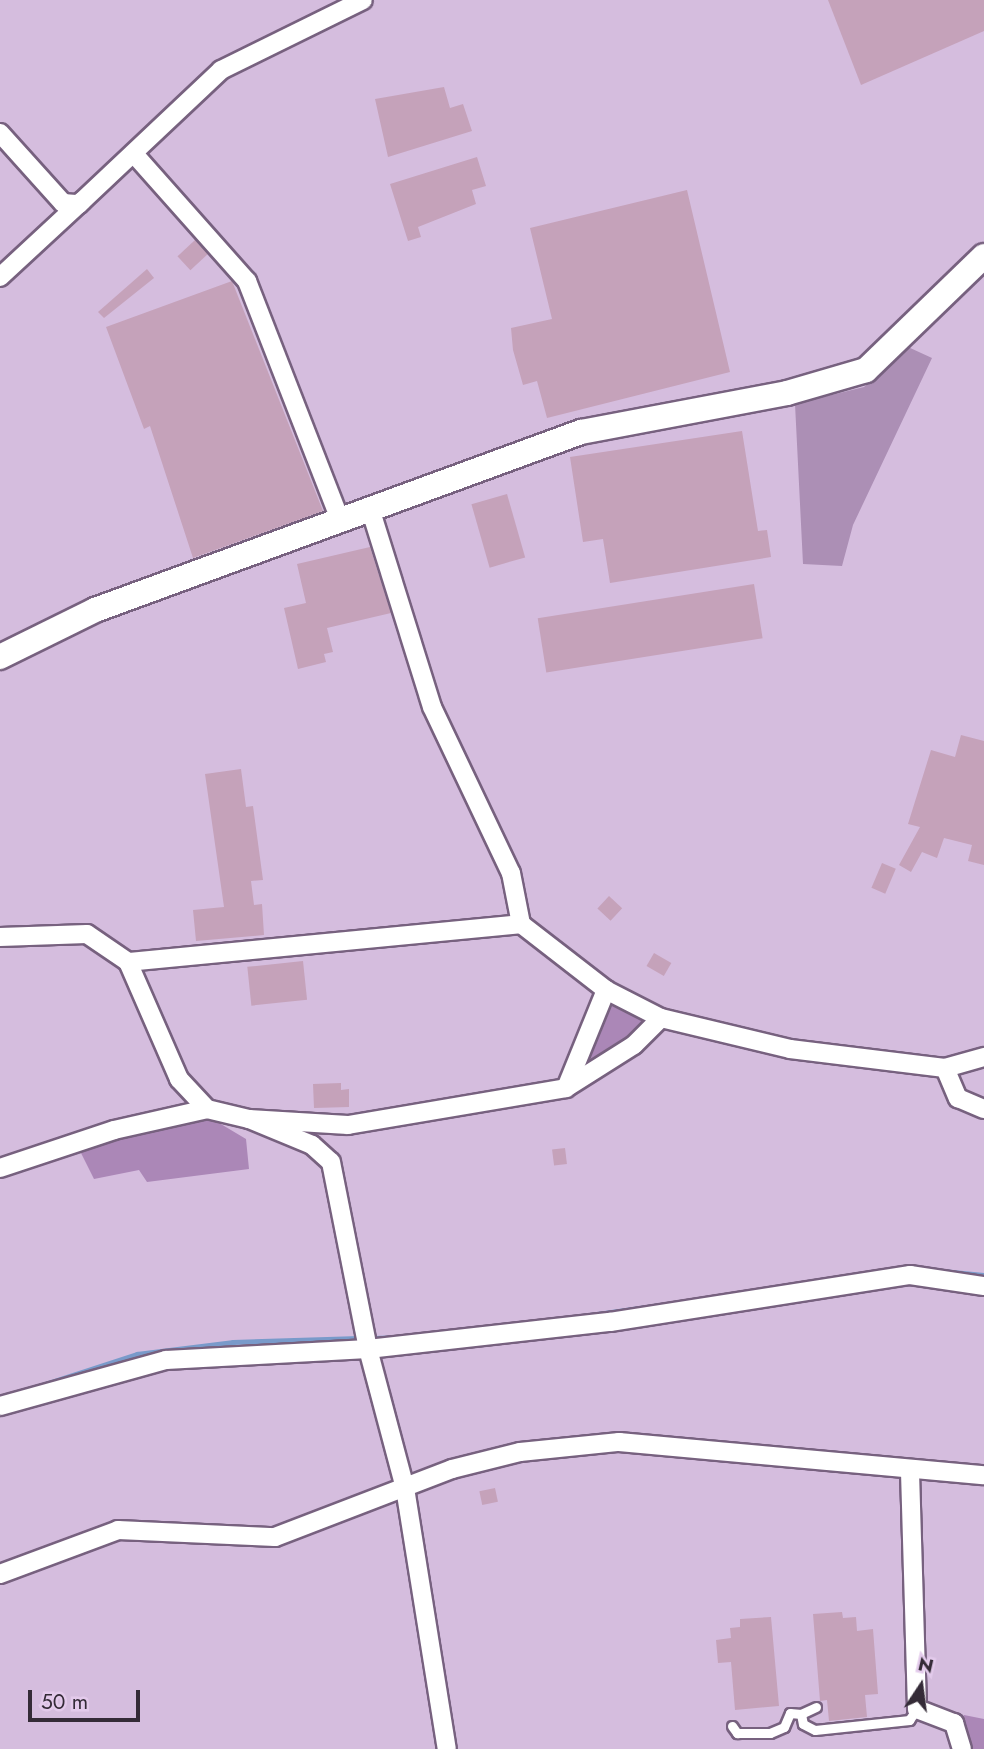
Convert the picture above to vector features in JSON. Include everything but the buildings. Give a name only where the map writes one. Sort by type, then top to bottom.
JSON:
[{"type":"street","points":[[0,277],[135,155],[146,135],[221,70],[363,0]]},
{"type":"street","points":[[0,133],[63,203],[82,201]]},
{"type":"street","points":[[135,155],[247,281],[340,520]]},
{"type":"street","points":[[0,657],[95,610],[581,432],[811,387],[866,370],[984,256]]},
{"type":"street","points":[[370,508],[432,707],[511,873],[521,924],[606,990],[661,1017],[790,1049],[945,1068],[984,1057]]},
{"type":"street","points":[[128,962],[521,924]]},
{"type":"street","points":[[0,937],[87,934],[128,962],[179,1079],[207,1109]]},
{"type":"street","points":[[566,1088],[606,990]]},
{"type":"street","points":[[249,1119],[348,1125],[566,1088],[634,1045],[661,1017]]},
{"type":"street","points":[[945,1068],[958,1098],[984,1109]]},
{"type":"street","points":[[0,1168],[207,1109],[249,1119],[312,1145],[331,1162],[368,1349],[405,1488],[447,1749]]},
{"type":"street","points":[[0,1406],[166,1360],[368,1349],[610,1322],[910,1275],[984,1286]]},
{"type":"street","points":[[0,1574],[118,1530],[275,1538],[405,1488],[520,1452],[619,1442],[910,1472],[984,1475]]},
{"type":"street","points":[[910,1472],[917,1709],[954,1723],[962,1749]]},
{"type":"lane","points":[[732,1726],[737,1732],[769,1733],[784,1727],[790,1713],[801,1714],[816,1707]]},
{"type":"lane","points":[[801,1714],[803,1724],[815,1730],[908,1720],[917,1709]]},
{"type":"shaded area","points":[[908,347],[932,358],[853,525],[842,566],[803,564],[795,404],[864,387]]},
{"type":"shaded area","points":[[609,995],[650,1017],[644,1029],[576,1078]]},
{"type":"shaded area","points":[[199,1111],[246,1139],[249,1169],[147,1182],[139,1170],[94,1179],[80,1151]]},
{"type":"shaded area","points":[[964,1715],[984,1719],[984,1749],[968,1749],[960,1721]]},
{"type":"waterway","points":[[912,1268],[984,1275]]},
{"type":"waterway","points":[[583,1316],[703,1299]]},
{"type":"waterway","points":[[375,1338],[401,1337]]},
{"type":"waterway","points":[[24,1391],[137,1354],[233,1342],[359,1338]]}]
